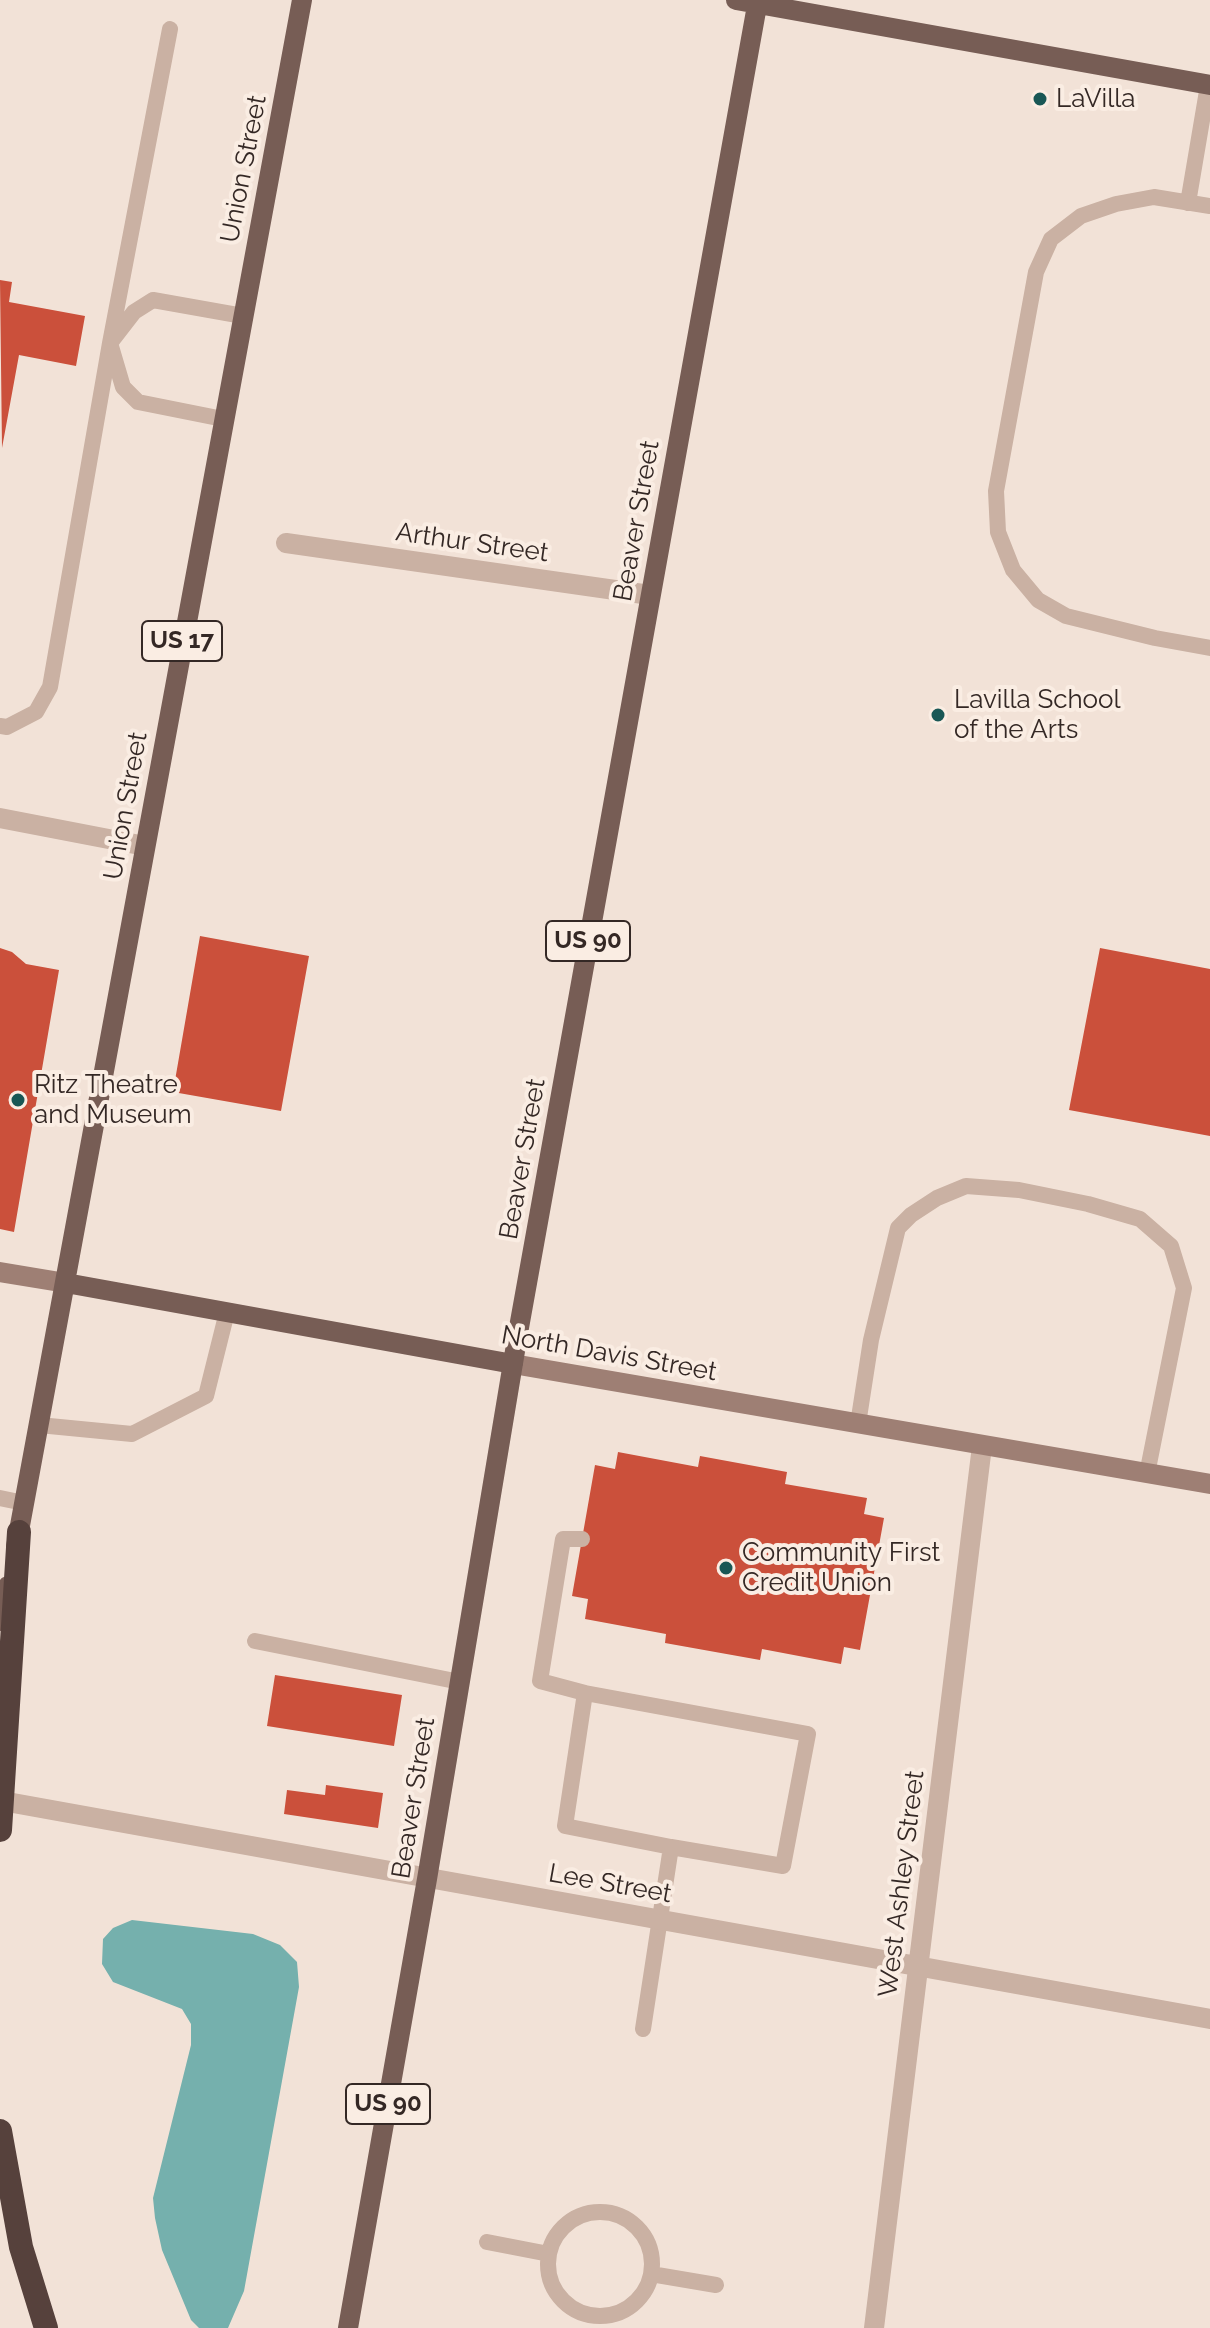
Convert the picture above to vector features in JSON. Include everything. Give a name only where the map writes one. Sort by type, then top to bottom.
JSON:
[{"type":"highway","name":"US 17","points":[[0,1830],[19,1532]]},
{"type":"highway","points":[[0,2131],[21,2247],[46,2328]]},
{"type":"main road","name":"Union Street","points":[[0,1621],[66,1283],[302,0]]},
{"type":"main road","points":[[736,0],[1209,80]]},
{"type":"main road","name":"Beaver Street","points":[[348,2328],[513,1364],[757,2]]},
{"type":"main road","name":"North Davis Street","points":[[66,1283],[513,1364]]},
{"type":"street","name":"Arthur Street","points":[[286,543],[650,595]]},
{"type":"street","points":[[0,818],[145,846]]},
{"type":"street","name":"North Davis Street","points":[[0,1272],[66,1283]]},
{"type":"street","name":"North Davis Street","points":[[513,1364],[1210,1484]]},
{"type":"street","name":"West Ashley Street","points":[[874,2328],[982,1446]]},
{"type":"street","name":"Lee Street","points":[[2,1801],[1210,2019]]},
{"type":"lane","points":[[0,726],[7,727],[36,712],[50,687],[110,343],[170,29]]},
{"type":"lane","points":[[1188,203],[1209,80]]},
{"type":"lane","points":[[1210,206],[1154,197],[1116,204],[1081,216],[1051,239],[1036,272],[996,491],[998,532],[1013,570],[1038,600],[1066,616],[1210,648]]},
{"type":"lane","points":[[110,343],[134,312],[153,300],[243,316]]},
{"type":"lane","points":[[110,343],[123,387],[138,402],[223,419]]},
{"type":"lane","points":[[858,1424],[871,1340],[898,1228],[937,1198],[966,1186],[1019,1190],[1088,1204],[1140,1219],[1171,1246],[1184,1288],[1147,1474]]},
{"type":"lane","points":[[39,1425],[132,1434],[206,1396],[227,1312]]},
{"type":"lane","points":[[0,1498],[24,1503]]},
{"type":"lane","points":[[582,1539],[563,1539],[540,1681],[585,1693],[808,1734],[783,1866],[565,1826],[585,1693]]},
{"type":"lane","points":[[255,1641],[460,1682]]},
{"type":"lane","points":[[643,2029],[671,1847]]},
{"type":"lane","points":[[610,2212],[638,2228],[652,2258],[651,2274],[639,2299],[629,2308],[616,2314],[589,2315],[574,2309],[553,2286],[548,2270],[549,2254],[554,2239],[564,2226],[578,2216],[610,2212]]},
{"type":"lane","points":[[487,2242],[549,2254]]},
{"type":"lane","points":[[651,2274],[716,2285]]},
{"type":"water","points":[[132,1920],[253,1934],[280,1945],[297,1962],[299,1987],[244,2291],[228,2328],[199,2328],[191,2320],[162,2250],[153,2198],[191,2045],[191,2024],[182,2009],[113,1982],[102,1964],[103,1939],[113,1928]]},
{"type":"building","points":[[0,280],[12,282],[9,302],[85,316],[76,366],[19,355],[2,448]]},
{"type":"building","points":[[200,936],[309,956],[281,1111],[173,1092]]},
{"type":"building","name":"Ritz Theatre and Museum","points":[[0,948],[12,952],[26,964],[59,970],[14,1232],[0,1229]]},
{"type":"building","points":[[1100,948],[1210,969],[1210,1136],[1069,1110]]},
{"type":"building","name":"Community First Credit Union","points":[[618,1452],[698,1467],[700,1456],[787,1472],[785,1484],[867,1498],[864,1514],[884,1518],[860,1650],[844,1647],[841,1664],[762,1649],[760,1660],[665,1643],[666,1634],[585,1619],[588,1599],[572,1596],[595,1465],[615,1469]]},
{"type":"building","points":[[275,1675],[402,1695],[394,1746],[267,1726]]},
{"type":"building","points":[[326,1785],[383,1793],[378,1828],[284,1814],[287,1790],[325,1795]]},
{"type":"place","name":"LaVilla","points":[[1040,99]]},
{"type":"place","name":"Lavilla School of the Arts","points":[[938,715]]},
{"type":"place","name":"Ritz Theatre and Museum","points":[[18,1100]]},
{"type":"place","name":"Community First Credit Union","points":[[726,1568]]}]
